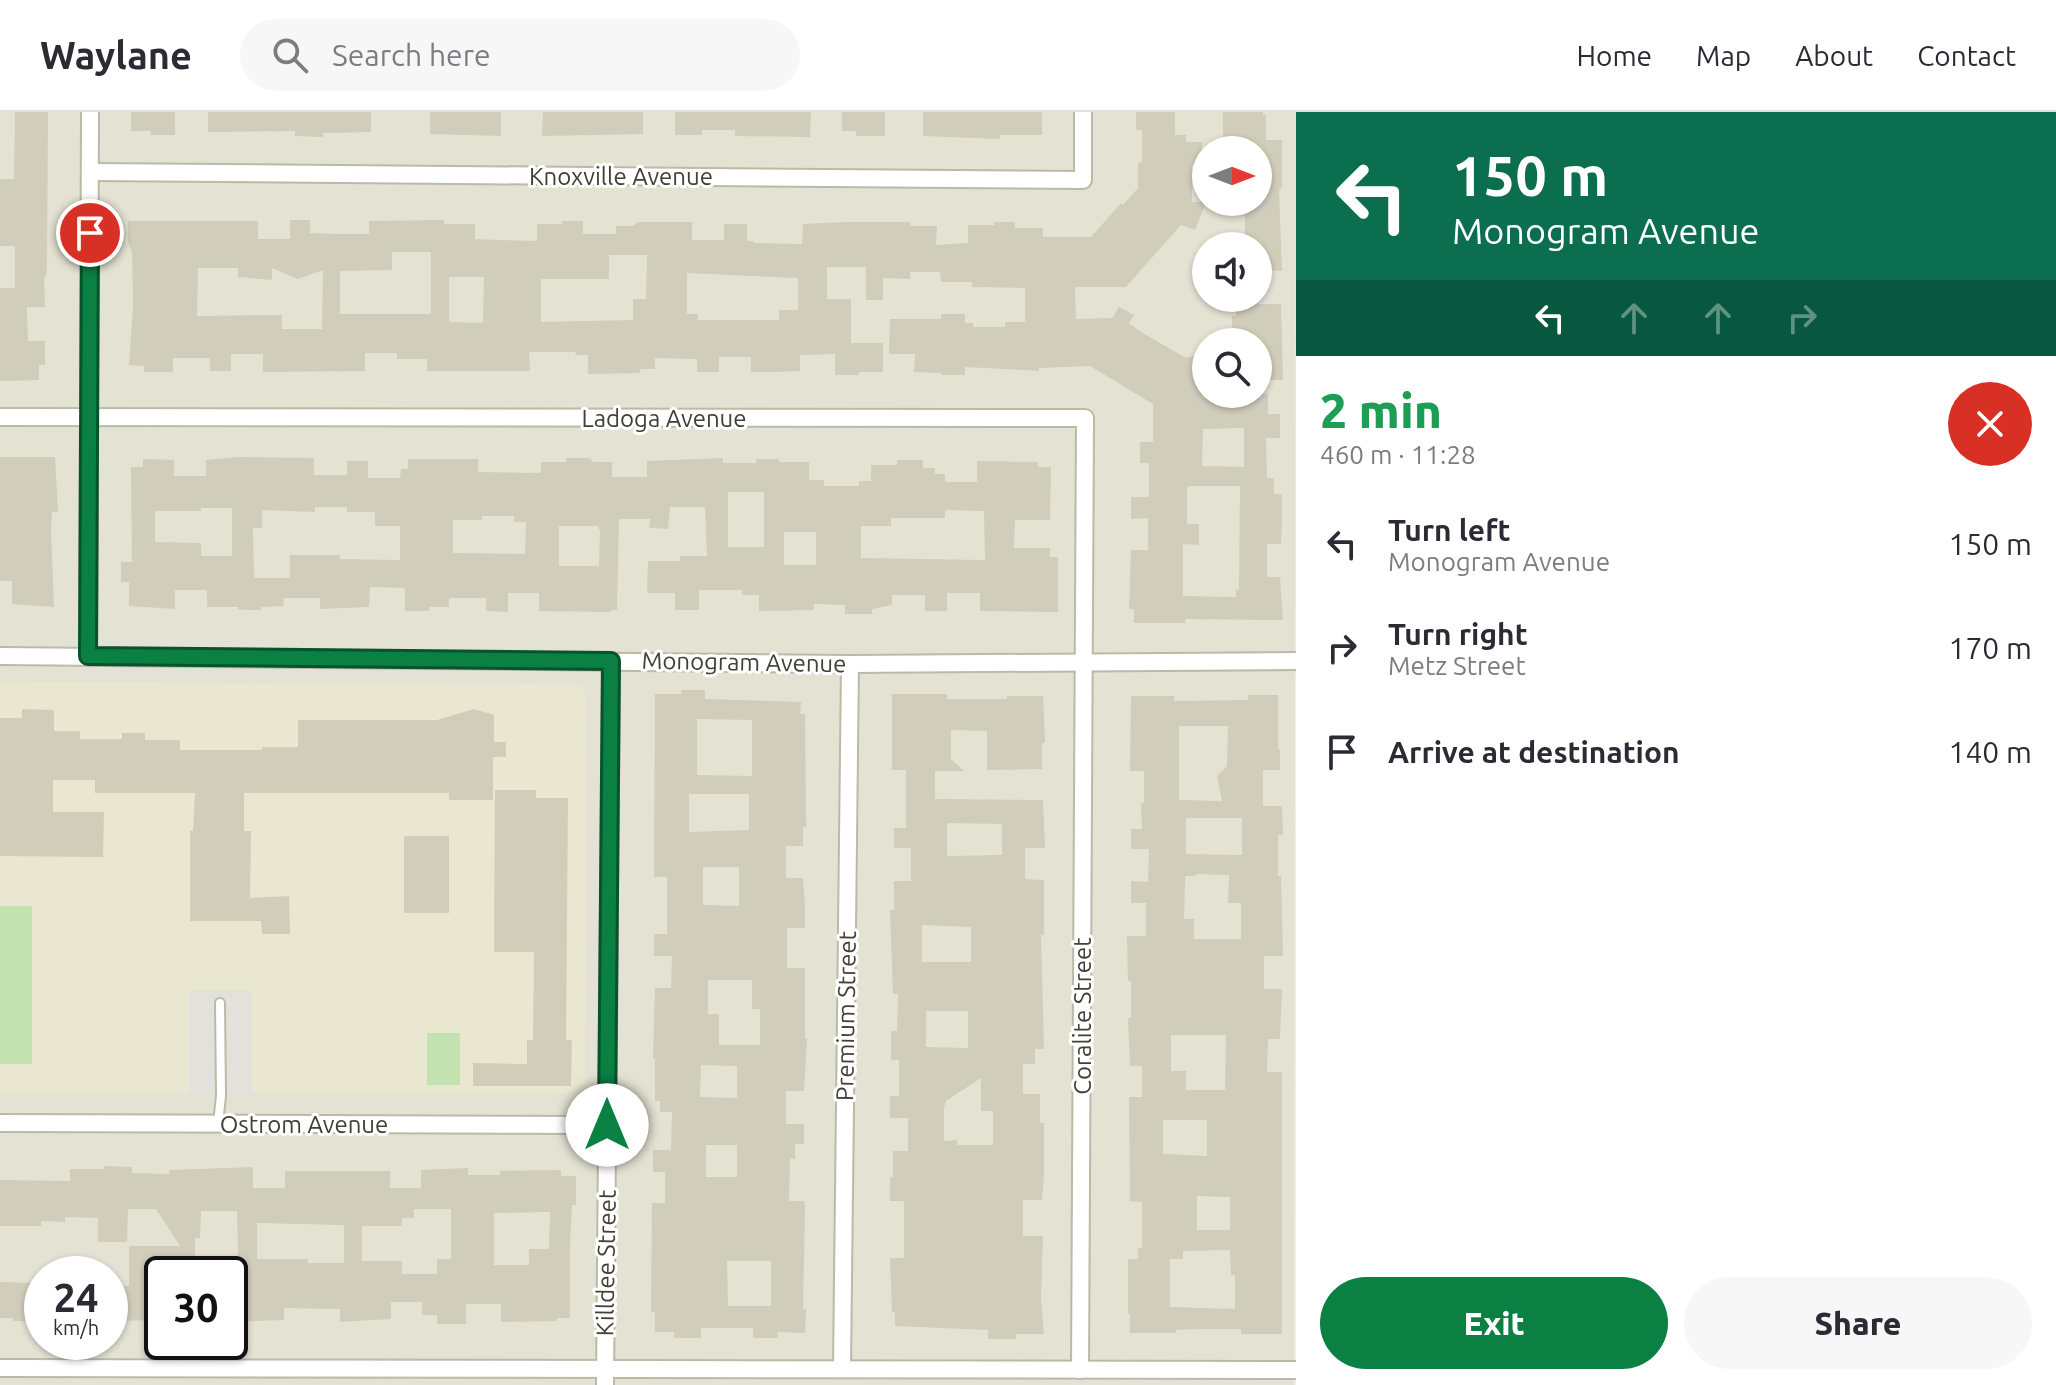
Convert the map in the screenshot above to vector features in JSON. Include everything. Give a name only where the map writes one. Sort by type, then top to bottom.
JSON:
[{"type":"street","points":[[88,656],[90,112]]},
{"type":"street","name":"Knoxville Avenue","points":[[90,172],[1083,180],[1083,112]]},
{"type":"street","name":"Ladoga Avenue","points":[[0,417],[1085,418],[1083,661]]},
{"type":"street","name":"Monogram Avenue","points":[[0,656],[850,664],[1296,661]]},
{"type":"street","name":"Killdee Street","points":[[605,1377],[611,661]]},
{"type":"street","name":"Coralite Street","points":[[1080,1370],[1083,661]]},
{"type":"street","name":"Premium Street","points":[[842,1368],[850,664]]},
{"type":"street","name":"Ostrom Avenue","points":[[0,1123],[607,1125]]},
{"type":"street","points":[[0,1368],[605,1377],[842,1368],[1296,1370]]},
{"type":"lane","points":[[218,1124],[221,1096],[220,1003]]},
{"type":"shaded area","points":[[0,112],[1296,112],[1294,1385],[0,1385],[0,1093],[571,1093],[586,695],[580,685],[0,683]]},
{"type":"shaded area","points":[[0,683],[581,685],[586,695],[585,1082],[571,1093],[0,1093]]},
{"type":"shaded area","points":[[189,990],[252,990],[252,1093],[189,1093]]},
{"type":"green space","points":[[0,906],[32,906],[32,1064],[0,1064]]},
{"type":"green space","points":[[427,1033],[460,1033],[460,1085],[427,1085]]},
{"type":"building","points":[[15,112],[48,112],[45,307],[27,307],[28,341],[45,341],[45,365],[39,365],[39,380],[0,381],[0,288],[15,288],[15,246],[0,246],[0,179],[14,179]]},
{"type":"building","points":[[131,112],[175,112],[175,135],[131,131]]},
{"type":"building","points":[[208,112],[371,112],[371,132],[323,133],[323,137],[295,136],[295,131],[208,132]]},
{"type":"building","points":[[430,112],[501,112],[501,136],[430,134]]},
{"type":"building","points":[[543,112],[643,112],[643,134],[542,136]]},
{"type":"building","points":[[675,112],[811,112],[810,137],[735,136],[735,130],[702,130],[702,135],[675,135]]},
{"type":"building","points":[[842,112],[885,112],[885,136],[856,136],[856,131],[842,131]]},
{"type":"building","points":[[923,112],[1042,112],[1042,135],[1000,135],[1000,139],[923,136]]},
{"type":"building","points":[[1136,112],[1175,112],[1175,135],[1186,135],[1186,142],[1192,142],[1192,216],[1200,216],[1195,230],[1181,225],[1126,287],[1075,287],[1076,319],[1112,318],[1119,307],[1134,315],[1129,323],[1141,332],[1186,358],[1192,356],[1192,408],[1268,408],[1268,414],[1280,414],[1280,438],[1266,438],[1267,478],[1274,478],[1274,494],[1282,494],[1281,544],[1267,544],[1267,577],[1280,577],[1283,620],[1185,619],[1185,623],[1134,623],[1134,609],[1129,609],[1131,550],[1148,550],[1148,518],[1131,519],[1131,497],[1149,497],[1149,463],[1140,463],[1140,442],[1153,442],[1153,404],[1090,366],[1039,368],[1039,371],[965,367],[965,375],[941,375],[914,372],[915,354],[889,354],[890,319],[941,319],[941,314],[965,314],[965,323],[973,323],[973,327],[1005,327],[1005,322],[1025,322],[1025,288],[972,287],[972,282],[941,282],[940,272],[910,272],[910,279],[883,278],[883,300],[866,300],[866,267],[827,267],[827,299],[851,299],[851,343],[883,343],[883,372],[859,372],[859,375],[835,375],[835,354],[800,355],[800,371],[774,372],[751,372],[751,357],[719,357],[719,372],[697,372],[697,359],[655,358],[655,369],[640,369],[640,373],[588,374],[588,355],[575,355],[576,352],[529,352],[530,371],[427,371],[427,359],[397,359],[397,353],[365,353],[365,371],[263,372],[263,354],[231,354],[231,371],[210,371],[210,358],[173,358],[173,372],[144,372],[144,366],[129,365],[133,306],[128,221],[258,221],[258,239],[290,239],[290,220],[310,220],[310,233],[369,234],[369,221],[444,220],[444,224],[475,224],[475,239],[537,241],[537,224],[562,224],[562,221],[583,221],[583,234],[616,234],[616,226],[633,226],[638,222],[692,222],[692,240],[724,240],[724,224],[747,224],[747,241],[753,243],[802,244],[803,224],[846,222],[910,222],[910,226],[937,226],[936,245],[968,243],[968,225],[994,225],[994,222],[1015,222],[1015,228],[1043,228],[1043,237],[1091,237],[1138,188],[1142,130],[1136,130]],"holes":[[[392,252],[431,252],[431,314],[340,314],[340,271],[392,270]],[[609,255],[647,255],[646,299],[633,299],[633,320],[541,322],[541,279],[609,279]],[[198,268],[238,268],[238,277],[272,280],[272,268],[298,279],[323,270],[322,329],[282,329],[282,315],[197,316]],[[687,273],[798,278],[798,310],[779,310],[779,320],[698,320],[698,314],[687,314]],[[449,277],[484,277],[483,323],[449,322]],[[1244,428],[1244,467],[1202,466],[1203,429]],[[1240,486],[1239,590],[1236,589],[1236,597],[1183,596],[1183,544],[1199,545],[1199,524],[1187,524],[1187,487]]]},
{"type":"building","points":[[1223,112],[1263,112],[1266,115],[1266,136],[1223,136]]},
{"type":"building","points":[[1272,140],[1282,140],[1282,187],[1279,190],[1282,271],[1272,271],[1272,232],[1245,232],[1245,216],[1272,216]]},
{"type":"building","points":[[1272,304],[1281,304],[1283,380],[1272,380],[1272,328],[1232,328],[1232,316],[1236,316],[1236,312],[1272,312]]},
{"type":"building","points":[[0,457],[55,457],[58,512],[52,512],[51,529],[54,607],[12,604],[12,581],[0,581]]},
{"type":"building","points":[[238,457],[314,458],[314,475],[347,475],[347,461],[368,461],[368,478],[400,478],[401,469],[408,469],[408,459],[478,459],[478,472],[541,473],[541,462],[590,458],[593,462],[612,462],[612,477],[647,477],[647,461],[723,458],[723,463],[756,463],[756,459],[779,459],[779,462],[809,462],[809,480],[824,480],[824,486],[859,486],[859,481],[871,481],[871,465],[897,465],[897,460],[923,460],[923,468],[935,468],[935,474],[945,474],[945,482],[977,482],[977,461],[1038,462],[1038,467],[1051,467],[1050,520],[1015,520],[1014,548],[1050,548],[1050,557],[1058,557],[1058,612],[980,611],[980,593],[947,593],[947,611],[925,611],[925,595],[892,595],[892,605],[872,609],[872,614],[845,614],[845,605],[814,604],[814,610],[759,611],[759,595],[742,595],[742,590],[699,590],[699,610],[675,610],[675,593],[647,593],[648,561],[680,561],[680,556],[707,556],[705,507],[670,507],[668,529],[649,528],[650,519],[619,519],[617,610],[611,612],[539,611],[539,593],[508,593],[508,612],[486,611],[486,598],[449,598],[449,607],[405,611],[405,588],[370,587],[369,607],[320,609],[320,598],[284,598],[283,606],[261,607],[261,610],[207,607],[207,590],[175,590],[175,609],[129,606],[129,582],[121,582],[121,562],[132,562],[131,467],[143,467],[143,459],[174,460],[174,476],[206,476],[206,460]],"holes":[[[728,492],[764,492],[764,547],[728,547]],[[315,507],[347,507],[347,512],[375,512],[375,526],[400,526],[400,560],[290,555],[290,578],[254,578],[253,528],[262,528],[262,510],[315,512]],[[232,508],[232,556],[201,556],[201,543],[155,542],[155,511]],[[945,510],[984,511],[985,560],[861,558],[861,526],[891,526],[891,518],[945,518]],[[514,516],[514,522],[526,522],[525,554],[453,553],[453,520]],[[559,526],[598,526],[599,566],[559,566]],[[784,532],[816,532],[816,565],[784,565]]]},
{"type":"building","points":[[681,690],[705,690],[705,699],[801,702],[800,714],[805,714],[806,827],[803,827],[803,846],[786,846],[786,878],[803,878],[805,928],[787,928],[787,968],[805,968],[807,1039],[804,1091],[786,1091],[786,1124],[804,1124],[804,1144],[795,1144],[795,1159],[790,1158],[789,1201],[804,1201],[805,1207],[805,1333],[778,1332],[778,1338],[753,1338],[753,1328],[701,1328],[701,1338],[674,1338],[674,1332],[655,1332],[655,1312],[651,1312],[652,1203],[665,1203],[665,1172],[653,1172],[653,1150],[671,1150],[672,1112],[660,1112],[660,1101],[655,1101],[653,1059],[655,988],[671,988],[672,956],[654,956],[654,934],[667,934],[667,877],[654,877],[655,694],[681,694]],"holes":[[[697,719],[752,720],[752,776],[697,775]],[[689,794],[749,794],[749,830],[689,832]],[[703,867],[739,867],[739,906],[703,905]],[[708,980],[752,980],[752,1009],[760,1009],[760,1045],[719,1045],[719,1014],[708,1014]],[[701,1065],[737,1066],[737,1098],[700,1097]],[[706,1145],[737,1145],[737,1177],[706,1177]],[[727,1261],[771,1261],[771,1306],[728,1306]]]},
{"type":"building","points":[[892,694],[947,694],[947,699],[1043,696],[1045,743],[1042,743],[1042,769],[987,770],[987,731],[951,730],[951,759],[964,771],[935,771],[935,799],[1043,800],[1045,848],[1025,848],[1025,879],[1044,880],[1044,935],[1041,935],[1044,1049],[1035,1049],[1035,1064],[1023,1064],[1023,1094],[1040,1094],[1040,1123],[1044,1123],[1044,1174],[1042,1200],[1023,1200],[1023,1236],[1043,1236],[1041,1299],[1044,1334],[1016,1334],[1016,1339],[988,1339],[988,1330],[895,1326],[890,1258],[904,1258],[904,1201],[890,1201],[890,1177],[893,1177],[893,1151],[908,1151],[908,1118],[890,1118],[890,1096],[899,1096],[899,1060],[891,1060],[891,1031],[897,1031],[898,994],[893,994],[890,910],[894,910],[894,881],[911,881],[911,848],[894,848],[894,828],[906,828],[906,770],[892,770]],"holes":[[[947,823],[1002,824],[1002,855],[947,856]],[[922,925],[971,927],[971,962],[922,962]],[[926,1011],[968,1011],[968,1048],[926,1047]],[[981,1078],[981,1111],[993,1111],[993,1145],[957,1145],[957,1140],[944,1141],[946,1101]]]},
{"type":"building","points":[[1248,695],[1278,695],[1280,770],[1263,770],[1263,806],[1282,806],[1283,835],[1278,835],[1278,876],[1281,876],[1283,956],[1264,956],[1264,989],[1282,989],[1280,1039],[1268,1039],[1267,1072],[1282,1072],[1282,1334],[1241,1334],[1241,1329],[1130,1333],[1128,1259],[1138,1259],[1138,1248],[1142,1248],[1142,1202],[1130,1201],[1129,1097],[1142,1097],[1142,1066],[1130,1066],[1128,1018],[1131,1018],[1131,981],[1128,981],[1127,936],[1146,936],[1146,903],[1131,903],[1131,881],[1148,882],[1149,849],[1131,849],[1131,829],[1142,829],[1144,771],[1130,771],[1131,696],[1174,696],[1174,701],[1248,700]],"holes":[[[1179,726],[1228,726],[1227,766],[1217,776],[1222,801],[1179,800]],[[1186,818],[1242,818],[1242,855],[1186,854]],[[1229,875],[1228,903],[1241,903],[1241,939],[1194,939],[1194,919],[1184,919],[1185,876]],[[1171,1035],[1226,1035],[1225,1090],[1186,1090],[1186,1071],[1171,1071]],[[1163,1120],[1207,1120],[1207,1156],[1163,1154]],[[1197,1196],[1230,1197],[1230,1230],[1197,1230]],[[1230,1250],[1231,1275],[1235,1275],[1235,1309],[1170,1307],[1170,1259],[1183,1259],[1183,1251]]]},
{"type":"building","points":[[22,709],[54,710],[54,731],[80,731],[80,739],[122,739],[122,733],[145,733],[145,740],[180,740],[180,750],[262,750],[262,747],[298,747],[298,720],[437,720],[474,709],[494,715],[494,742],[506,742],[506,757],[493,757],[493,800],[449,800],[449,793],[244,793],[244,831],[251,831],[250,898],[289,896],[290,934],[262,934],[261,921],[190,921],[190,831],[193,831],[195,793],[95,793],[95,780],[53,780],[53,812],[104,812],[103,857],[0,856],[0,718],[22,718]]},
{"type":"building","points":[[495,790],[536,790],[536,798],[568,798],[566,1040],[572,1040],[571,1086],[473,1086],[473,1063],[527,1064],[527,1040],[533,1040],[534,952],[494,952]]},
{"type":"building","points":[[404,836],[449,836],[449,913],[404,913]]},
{"type":"building","points":[[132,1167],[132,1173],[169,1174],[169,1170],[253,1167],[253,1188],[285,1188],[285,1171],[390,1171],[390,1188],[421,1188],[421,1170],[468,1168],[468,1175],[500,1175],[500,1171],[561,1170],[561,1176],[576,1176],[576,1205],[572,1205],[570,1243],[570,1318],[501,1322],[501,1304],[466,1304],[466,1324],[437,1324],[437,1315],[422,1315],[422,1302],[391,1302],[391,1319],[340,1322],[340,1309],[284,1308],[284,1320],[248,1321],[248,1256],[238,1256],[237,1211],[201,1211],[200,1238],[195,1238],[195,1256],[144,1256],[144,1320],[128,1321],[129,1246],[180,1246],[156,1209],[128,1209],[127,1242],[98,1242],[98,1218],[65,1217],[65,1222],[41,1221],[41,1226],[0,1226],[0,1180],[70,1181],[70,1169]],"holes":[[[414,1209],[451,1209],[451,1259],[437,1259],[437,1274],[402,1274],[402,1261],[362,1261],[362,1226],[402,1226],[402,1218],[414,1218]],[[550,1212],[549,1249],[529,1249],[529,1265],[494,1265],[494,1213]],[[257,1223],[344,1225],[344,1263],[257,1259]]]},
{"type":"building","points":[[0,1282],[24,1283],[24,1321],[0,1318]]},
{"type":"route","points":[[90,233],[88,656],[611,661],[607,1125]]}]
